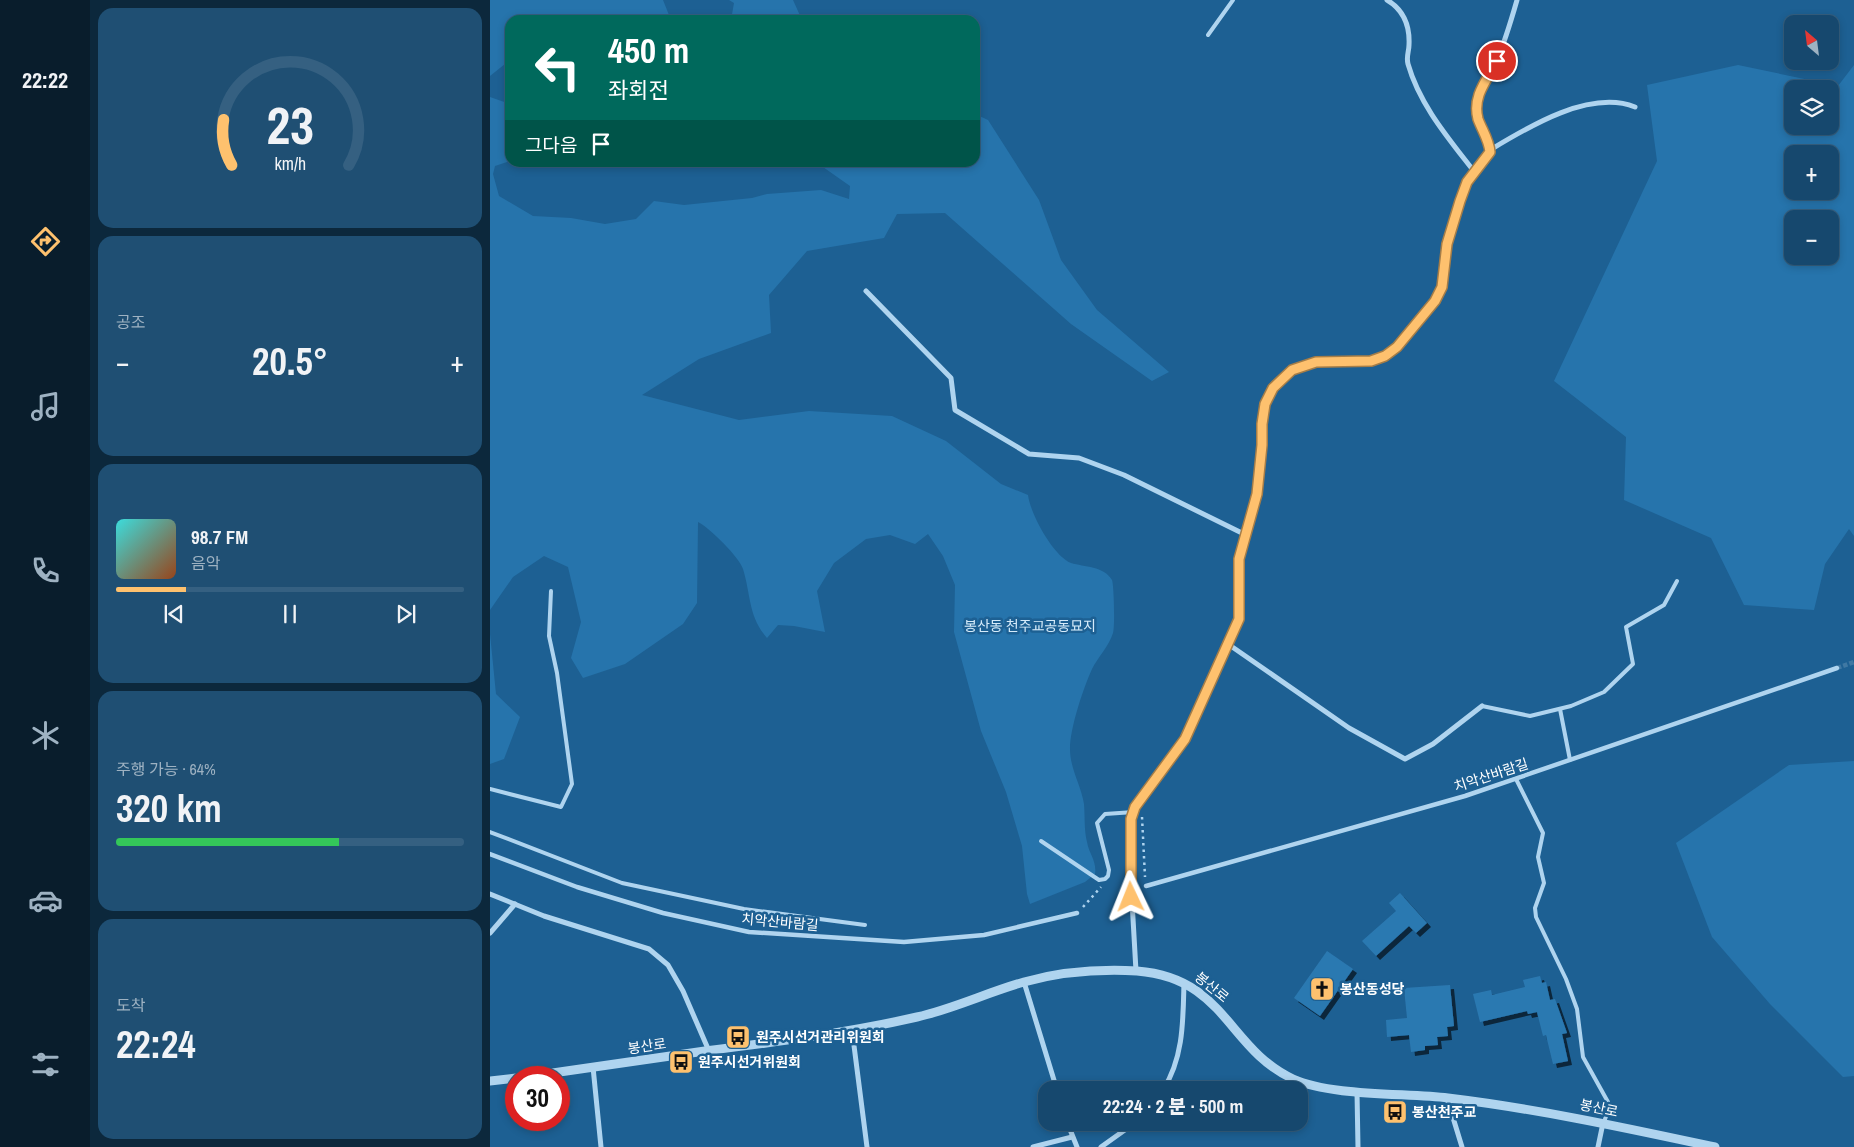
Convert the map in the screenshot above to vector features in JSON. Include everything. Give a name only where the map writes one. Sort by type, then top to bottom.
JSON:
[{"type":"street","points":[[1387,0],[1398,7],[1407,22],[1409,45],[1407,61],[1429,111],[1476,174]]},
{"type":"street","points":[[1490,150],[1478,118],[1477,104],[1480,89],[1497,61],[1517,0]]},
{"type":"street","points":[[1136,971],[1130,866],[1134,812],[1147,790],[1185,739],[1239,619],[1239,559],[1257,494],[1264,410],[1273,388],[1292,370],[1316,362],[1371,361],[1385,356],[1397,347],[1435,301],[1442,287],[1447,244],[1467,182],[1476,174],[1490,150],[1551,116],[1587,105],[1623,102],[1635,107]]},
{"type":"street","points":[[866,291],[951,378],[955,410],[1029,454],[1079,458],[1124,475],[1246,535]]},
{"type":"street","points":[[1228,644],[1349,728],[1404,759],[1433,744],[1482,706]]},
{"type":"street","name":"치악산바람길","points":[[1146,886],[1465,796],[1837,668]]},
{"type":"street","name":"치악산바람길","points":[[490,854],[577,887],[663,914],[749,932],[904,942],[984,936],[1078,912]]},
{"type":"street","points":[[490,894],[649,949],[668,965],[695,1016],[709,1051]]},
{"type":"street","points":[[490,933],[515,904]]},
{"type":"street","name":"봉산로","points":[[570,1070],[776,1043],[852,1030],[920,1016],[1024,982],[1076,973],[1136,971],[1158,974],[1184,982],[1216,1007],[1255,1052],[1275,1069],[1295,1080],[1318,1086],[1357,1091],[1447,1098],[1538,1110],[1715,1147]]},
{"type":"street","points":[[1024,982],[1054,1081]]},
{"type":"street","points":[[1167,1081],[1178,1058],[1182,1027],[1184,982]]},
{"type":"street","points":[[852,1030],[867,1147]]},
{"type":"street","points":[[593,1067],[602,1147]]},
{"type":"street","name":"봉산로","points":[[490,1081],[505,1079]]},
{"type":"street","points":[[1357,1091],[1358,1147]]},
{"type":"street","points":[[1447,1098],[1462,1147]]},
{"type":"street","points":[[1598,1147],[1603,1123]]},
{"type":"street","points":[[1070,1131],[1077,1147]]},
{"type":"street","points":[[1101,1147],[1123,1131]]},
{"type":"street","points":[[1033,1147],[1072,1137]]},
{"type":"lane","points":[[1208,35],[1233,0]]},
{"type":"lane","points":[[1482,706],[1530,716],[1560,709],[1604,692],[1633,664],[1626,627],[1664,605],[1678,581]]},
{"type":"lane","points":[[490,789],[561,807],[572,784],[549,636],[551,591]]},
{"type":"lane","points":[[1560,709],[1570,760]]},
{"type":"lane","points":[[1516,778],[1543,833],[1538,857],[1544,883],[1535,908],[1536,917],[1566,979],[1577,1009],[1584,1058],[1608,1102],[1609,1108],[1603,1123]]},
{"type":"lane","points":[[1041,841],[1098,880],[1105,879],[1108,876],[1108,870],[1097,823],[1104,814],[1134,812]]},
{"type":"lane","points":[[490,832],[622,883],[744,909],[865,925]]},
{"type":"path","points":[[1134,812],[1141,811],[1146,886]]},
{"type":"path","points":[[1078,912],[1103,886],[1105,879]]},
{"type":"green space","points":[[490,0],[663,0],[669,15],[505,15],[505,64],[490,76]]},
{"type":"green space","points":[[729,0],[793,0],[800,15],[732,15],[734,3]]},
{"type":"green space","points":[[1738,65],[1809,80],[1784,80],[1784,135],[1839,135],[1839,85],[1854,65],[1854,536],[1849,529],[1825,564],[1814,610],[1744,605],[1711,538],[1624,500],[1626,437],[1554,381],[1657,161],[1647,85]]},
{"type":"green space","name":"봉산동 천주교공동묘지","points":[[490,97],[505,102],[505,163],[495,166],[493,174],[499,196],[533,216],[571,218],[605,224],[636,219],[654,201],[684,205],[752,198],[767,194],[821,190],[849,199],[850,186],[823,167],[980,167],[980,116],[988,120],[1039,200],[1061,260],[1097,310],[1169,372],[1152,381],[1071,324],[945,213],[897,214],[884,238],[807,251],[769,295],[771,333],[699,359],[642,395],[739,420],[809,411],[892,416],[946,441],[1001,484],[1028,495],[1038,523],[1057,552],[1071,563],[1104,572],[1112,580],[1114,629],[1109,642],[1088,677],[1072,730],[1070,749],[1070,756],[1083,797],[1086,837],[1094,861],[1095,874],[1085,882],[1030,904],[1027,894],[1022,846],[1006,792],[981,731],[954,632],[955,585],[943,556],[928,534],[915,544],[890,535],[866,539],[834,563],[817,591],[825,632],[778,625],[767,638],[756,622],[741,564],[724,543],[698,522],[697,603],[683,624],[625,664],[583,678],[571,658],[581,622],[568,567],[544,556],[513,577],[490,610]]},
{"type":"green space","points":[[490,634],[496,694],[520,717],[504,759],[490,764]]},
{"type":"green space","points":[[1854,761],[1854,1076],[1843,1077],[1770,1004],[1712,937],[1676,843],[1789,765]]},
{"type":"building","points":[[1400,893],[1427,923],[1416,933],[1409,926],[1376,956],[1362,941],[1396,911],[1389,903]]},
{"type":"building","points":[[1327,951],[1353,969],[1320,1016],[1294,998]]},
{"type":"building","points":[[1540,976],[1542,983],[1546,982],[1550,1000],[1555,999],[1567,1033],[1562,1034],[1568,1061],[1553,1064],[1546,1035],[1543,1036],[1537,1012],[1528,1014],[1527,1011],[1480,1022],[1473,994],[1491,990],[1492,995],[1525,987],[1523,980]]},
{"type":"building","points":[[1450,985],[1454,1026],[1447,1027],[1448,1036],[1437,1037],[1438,1045],[1425,1046],[1425,1050],[1411,1052],[1409,1035],[1387,1037],[1386,1020],[1407,1018],[1404,988]]},
{"type":"tunnel","points":[[1837,668],[1854,662]]},
{"type":"place","name":"봉산동성당","points":[[1322,989]]},
{"type":"place","name":"원주시선거관리위원회","points":[[738,1037]]},
{"type":"place","name":"원주시선거위원회","points":[[681,1062]]},
{"type":"place","name":"봉산천주교","points":[[1395,1112]]},
{"type":"route","points":[[1131,897],[1131,819],[1135,807],[1185,739],[1239,619],[1239,559],[1257,494],[1265,404],[1280,379],[1292,370],[1316,362],[1357,363],[1385,356],[1397,347],[1435,301],[1442,287],[1447,244],[1467,182],[1476,174],[1490,152],[1490,144],[1478,118],[1477,104],[1480,89],[1497,61]]}]
